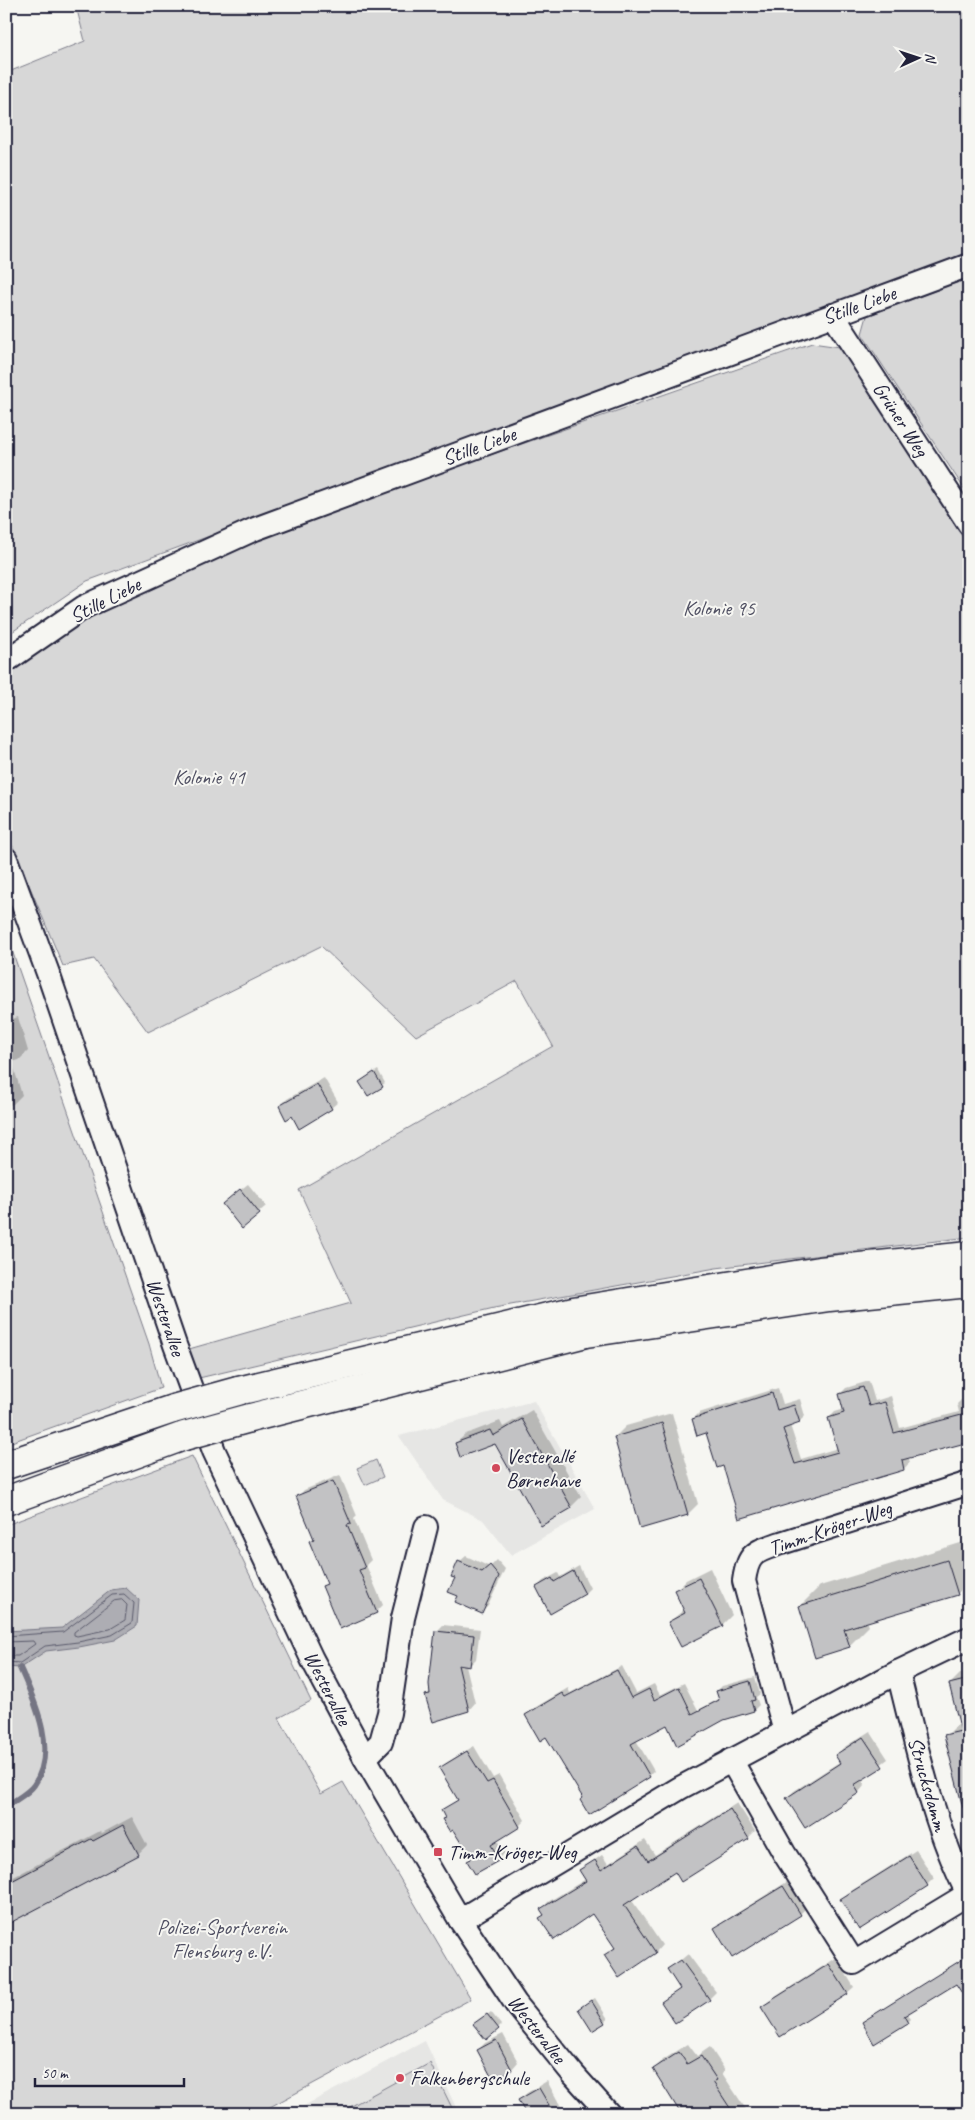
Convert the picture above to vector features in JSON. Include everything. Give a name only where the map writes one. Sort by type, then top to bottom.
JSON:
[{"type":"highway","points":[[6,1465],[174,1409],[238,1391],[573,1311],[820,1271],[969,1256]]},
{"type":"highway","points":[[6,1501],[184,1436],[586,1333],[829,1297],[969,1283]]},
{"type":"street","name":"Stille Liebe","points":[[6,661],[84,607],[255,529],[969,265]]},
{"type":"street","name":"Grüner Weg","points":[[833,315],[969,524]]},
{"type":"street","name":"Westerallee","points":[[6,860],[49,976],[175,1345],[214,1451],[312,1659],[365,1758],[460,1920],[516,2004],[573,2074],[609,2114]]},
{"type":"street","name":"Timm-Kröger-Weg","points":[[784,1732],[744,1581],[746,1566],[750,1556],[762,1549],[969,1483]]},
{"type":"street","name":"Westerallee","points":[[365,1758],[381,1742],[389,1713],[403,1618],[426,1527]]},
{"type":"street","points":[[460,1920],[680,1788],[898,1672],[969,1638]]},
{"type":"street","name":"Strucksdamm","points":[[731,1760],[784,1853],[854,1964],[968,1895],[948,1852],[932,1807],[898,1672]]},
{"type":"shaded area","name":"Vesterallé Børnehave","points":[[534,1401],[595,1509],[511,1555],[483,1520],[443,1500],[399,1436]]},
{"type":"shaded area","name":"Falkenbergschule","points":[[425,2041],[459,2114],[289,2114]]},
{"type":"green space","points":[[76,6],[969,6],[969,257],[87,581],[6,636],[6,73],[85,41]]},
{"type":"green space","points":[[969,278],[969,496],[862,334],[867,316]]},
{"type":"green space","points":[[812,343],[840,347],[969,547],[969,1237],[716,1268],[494,1308],[199,1378],[189,1349],[351,1303],[299,1190],[553,1046],[517,981],[416,1036],[321,946],[148,1032],[94,959],[63,966],[6,830],[6,670],[89,610],[266,533]]},
{"type":"green space","points":[[6,933],[149,1344],[161,1388],[6,1444]]},
{"type":"green space","name":"Polizei-Sportverein Flensburg e.V.","points":[[192,1456],[311,1701],[279,1718],[321,1794],[343,1782],[471,1999],[257,2114],[6,2114],[6,1525]]},
{"type":"green space","points":[[376,1460],[383,1477],[365,1485],[357,1468]]},
{"type":"green space","points":[[430,2063],[455,2114],[337,2114]]},
{"type":"water","points":[[126,1588],[139,1600],[137,1626],[115,1640],[46,1651],[20,1668],[6,1667],[6,1631],[62,1628],[111,1590]]},
{"type":"building","points":[[374,1072],[383,1087],[368,1096],[359,1082]]},
{"type":"building","points":[[317,1084],[332,1109],[299,1129],[292,1116],[286,1120],[279,1106]]},
{"type":"building","points":[[240,1189],[260,1214],[242,1229],[222,1204]]},
{"type":"building","points":[[863,1387],[869,1406],[885,1402],[894,1433],[969,1413],[969,1442],[902,1460],[904,1470],[739,1519],[723,1466],[717,1468],[706,1433],[697,1436],[692,1419],[772,1393],[777,1410],[794,1405],[800,1423],[783,1429],[795,1464],[838,1452],[828,1418],[844,1413],[839,1394]]},
{"type":"building","points":[[522,1419],[572,1508],[541,1526],[495,1444],[460,1457],[455,1443],[490,1430],[493,1436]]},
{"type":"building","points":[[662,1423],[688,1515],[640,1529],[614,1437]]},
{"type":"building","points":[[333,1481],[351,1524],[347,1525],[365,1568],[359,1570],[377,1613],[340,1629],[322,1586],[327,1584],[309,1541],[314,1539],[296,1496]]},
{"type":"building","points":[[947,1560],[958,1595],[844,1629],[850,1647],[815,1658],[799,1606]]},
{"type":"building","points":[[458,1561],[482,1572],[490,1565],[499,1576],[482,1614],[455,1602],[458,1596],[448,1592],[455,1578],[451,1577]]},
{"type":"building","points":[[573,1571],[585,1594],[550,1614],[536,1587],[552,1578],[554,1582]]},
{"type":"building","points":[[699,1578],[723,1626],[681,1647],[668,1622],[685,1613],[674,1590]]},
{"type":"building","points":[[435,1631],[474,1635],[470,1667],[458,1665],[469,1711],[433,1722],[425,1695],[430,1694],[429,1684]]},
{"type":"building","points":[[617,1670],[631,1698],[649,1689],[654,1700],[679,1687],[692,1714],[719,1700],[716,1691],[750,1681],[755,1700],[751,1701],[754,1711],[724,1720],[677,1746],[667,1725],[631,1744],[650,1777],[589,1815],[580,1800],[583,1798],[546,1737],[540,1741],[525,1715],[562,1693],[565,1697]]},
{"type":"building","points":[[969,1679],[969,1807],[963,1808],[944,1735],[961,1731],[949,1684]]},
{"type":"building","points":[[863,1737],[883,1767],[854,1785],[859,1793],[805,1828],[786,1798],[840,1763],[835,1755]]},
{"type":"building","points":[[467,1751],[487,1783],[493,1780],[520,1827],[491,1845],[500,1860],[475,1874],[467,1861],[471,1859],[453,1830],[450,1832],[442,1819],[445,1818],[441,1810],[458,1800],[439,1768]]},
{"type":"building","points":[[730,1809],[749,1839],[681,1882],[675,1872],[624,1905],[656,1953],[619,1978],[604,1955],[615,1948],[592,1914],[554,1940],[539,1918],[544,1915],[540,1909],[586,1881],[579,1870],[595,1860],[601,1870],[638,1846],[648,1861]]},
{"type":"building","points":[[123,1825],[139,1855],[6,1925],[6,1884],[91,1839],[93,1841]]},
{"type":"building","points":[[909,1856],[928,1886],[859,1930],[840,1899]]},
{"type":"building","points":[[783,1886],[801,1915],[732,1958],[714,1928]]},
{"type":"building","points":[[969,1955],[969,2004],[956,1984],[904,2016],[908,2023],[874,2044],[862,2022]]},
{"type":"building","points":[[681,1960],[710,2000],[675,2023],[661,2002],[680,1989],[667,1969]]},
{"type":"building","points":[[829,1964],[848,1994],[780,2037],[761,2007]]},
{"type":"building","points":[[591,2000],[605,2023],[592,2031],[578,2009]]},
{"type":"building","points":[[487,2014],[499,2029],[486,2040],[473,2024]]},
{"type":"building","points":[[496,2040],[512,2070],[493,2080],[477,2050]]},
{"type":"building","points":[[679,2052],[687,2064],[701,2056],[717,2080],[713,2082],[734,2114],[681,2114],[653,2069]]},
{"type":"building","points":[[539,2088],[554,2114],[526,2114],[518,2100]]},
{"type":"waterway","points":[[6,1807],[34,1785],[41,1771],[44,1757],[42,1726],[20,1668]]},
{"type":"place","name":"Vesterallé Børnehave","points":[[496,1468]]},
{"type":"place","name":"Timm-Kröger-Weg","points":[[438,1852]]},
{"type":"place","name":"Falkenbergschule","points":[[400,2078]]},
{"type":"park label","name":"Kolonie 95","points":[[719,608]]},
{"type":"park label","name":"Kolonie 41","points":[[209,777]]}]
